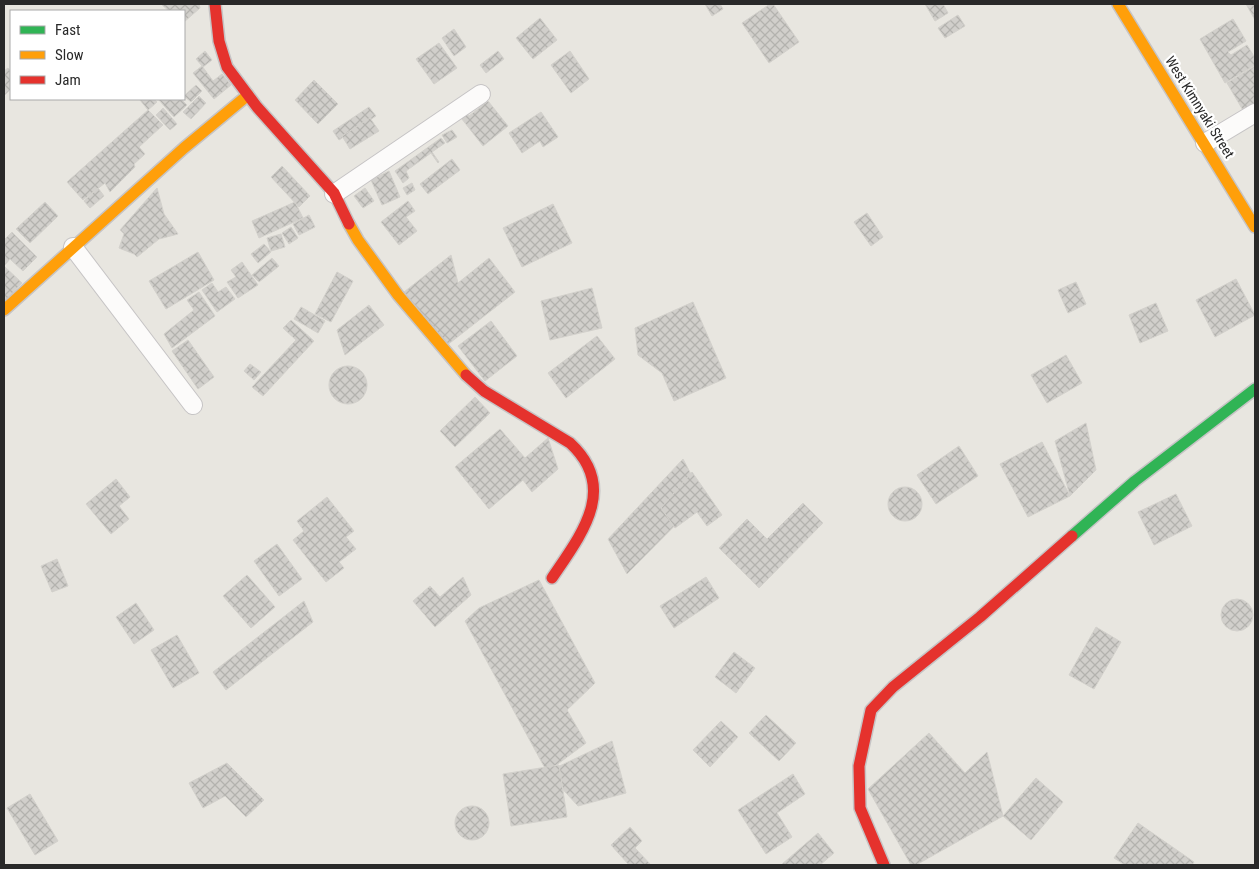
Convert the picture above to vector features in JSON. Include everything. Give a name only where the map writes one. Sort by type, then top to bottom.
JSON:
[{"type":"street","points":[[215,4],[220,47],[225,63],[271,124],[334,194],[357,238],[414,316],[473,382],[490,395],[563,438],[583,454],[593,477],[593,507],[584,532],[552,578]]},
{"type":"street","name":"West Kimnyaki Street","points":[[1118,4],[1255,227]]},
{"type":"street","points":[[334,194],[481,94]]},
{"type":"street","points":[[4,310],[72,248],[248,95]]},
{"type":"street","points":[[1205,143],[1255,113]]},
{"type":"street","points":[[72,248],[193,405]]},
{"type":"street","points":[[884,865],[860,808],[859,766],[872,710],[893,687],[980,618],[1135,481],[1255,388]]},
{"type":"building","points":[[161,4],[199,4],[200,8],[185,21],[185,10],[168,10]]},
{"type":"building","points":[[705,4],[720,4],[723,9],[712,16]]},
{"type":"building","points":[[770,4],[773,4],[799,42],[769,63],[742,23]]},
{"type":"building","points":[[925,4],[943,4],[948,13],[935,21]]},
{"type":"building","points":[[1246,4],[1255,4],[1255,20]]},
{"type":"building","points":[[958,15],[965,26],[945,38],[938,28]]},
{"type":"building","points":[[540,18],[557,40],[533,59],[516,38]]},
{"type":"building","points":[[1233,19],[1246,41],[1228,52],[1231,55],[1247,45],[1255,58],[1255,65],[1225,83],[1200,39]]},
{"type":"building","points":[[454,29],[466,47],[454,56],[442,38]]},
{"type":"building","points":[[439,43],[457,68],[434,84],[416,59]]},
{"type":"building","points":[[205,51],[212,60],[203,67],[196,59]]},
{"type":"building","points":[[498,51],[504,59],[486,73],[480,65]]},
{"type":"building","points":[[570,51],[589,79],[571,93],[551,65]]},
{"type":"building","points":[[202,66],[213,81],[222,74],[231,85],[214,99],[193,73]]},
{"type":"building","points":[[1255,66],[1255,106],[1244,112],[1227,83]]},
{"type":"building","points":[[8,68],[10,71],[10,90],[4,96],[4,71]]},
{"type":"building","points":[[314,80],[338,104],[318,124],[295,100]]},
{"type":"building","points":[[196,85],[202,91],[191,102],[185,95]]},
{"type":"building","points":[[199,96],[206,103],[191,119],[183,112]]},
{"type":"building","points":[[140,100],[155,100],[157,102],[148,110]]},
{"type":"building","points":[[159,100],[182,100],[187,105],[174,117]]},
{"type":"building","points":[[488,101],[508,126],[483,146],[458,114],[464,110],[469,116]]},
{"type":"building","points":[[369,107],[376,116],[339,140],[333,131]]},
{"type":"building","points":[[163,108],[177,124],[170,130],[156,115]]},
{"type":"building","points":[[148,110],[163,125],[139,147],[145,154],[110,192],[105,183],[83,200],[67,182]]},
{"type":"building","points":[[541,112],[558,137],[543,147],[540,141],[522,153],[509,133]]},
{"type":"building","points":[[370,118],[379,131],[350,149],[342,136]]},
{"type":"building","points":[[452,130],[457,137],[447,143],[442,135]]},
{"type":"building","points":[[441,138],[445,143],[432,152],[439,162],[431,153],[406,171],[409,178],[403,183],[395,171]]},
{"type":"building","points":[[452,159],[460,170],[428,194],[420,184]]},
{"type":"building","points":[[282,166],[310,196],[299,207],[271,177]]},
{"type":"building","points":[[389,171],[400,197],[382,205],[371,180]]},
{"type":"building","points":[[412,183],[415,190],[407,195],[403,188]]},
{"type":"building","points":[[98,188],[104,196],[90,208],[84,201]]},
{"type":"building","points":[[157,188],[164,214],[178,234],[159,239],[137,257],[119,248],[124,234],[120,230]]},
{"type":"building","points":[[365,188],[374,201],[363,208],[354,196]]},
{"type":"building","points":[[408,201],[415,211],[406,217],[417,231],[399,245],[381,222]]},
{"type":"building","points":[[45,202],[58,216],[30,243],[16,229]]},
{"type":"building","points":[[295,202],[303,218],[259,238],[252,221]]},
{"type":"building","points":[[553,204],[572,243],[522,267],[503,228]]},
{"type":"building","points":[[867,213],[883,237],[871,246],[854,222]]},
{"type":"building","points":[[309,215],[315,227],[299,235],[293,224]]},
{"type":"building","points":[[291,227],[298,238],[289,244],[282,233]]},
{"type":"building","points":[[12,232],[37,257],[23,271],[10,259],[4,266],[4,240]]},
{"type":"building","points":[[281,234],[285,247],[271,251],[267,238]]},
{"type":"building","points":[[264,244],[271,252],[258,263],[251,254]]},
{"type":"building","points":[[198,252],[214,280],[166,309],[149,281]]},
{"type":"building","points":[[451,255],[458,283],[489,258],[515,292],[446,346],[404,292]]},
{"type":"building","points":[[272,258],[279,266],[259,282],[252,275]]},
{"type":"building","points":[[242,262],[258,285],[238,298],[227,282],[236,277],[231,270]]},
{"type":"building","points":[[5,267],[22,283],[4,302],[4,269]]},
{"type":"building","points":[[337,272],[353,281],[331,322],[315,314]]},
{"type":"building","points":[[1236,279],[1255,315],[1215,337],[1196,300]]},
{"type":"building","points":[[1076,282],[1086,304],[1068,313],[1058,290]]},
{"type":"building","points":[[212,283],[218,292],[226,287],[235,299],[217,312],[202,290]]},
{"type":"building","points":[[592,288],[602,328],[550,340],[541,301]]},
{"type":"building","points":[[199,292],[215,316],[172,348],[164,334],[194,310],[187,300]]},
{"type":"building","points":[[693,302],[726,378],[674,401],[662,373],[638,355],[635,328]]},
{"type":"building","points":[[1156,303],[1168,331],[1140,343],[1129,315]]},
{"type":"building","points":[[369,305],[384,325],[345,355],[337,330]]},
{"type":"building","points":[[301,307],[325,321],[318,333],[294,319]]},
{"type":"building","points":[[291,320],[314,341],[263,396],[252,387],[296,340],[283,328]]},
{"type":"building","points":[[491,321],[517,356],[485,381],[458,346]]},
{"type":"building","points":[[597,336],[615,359],[566,398],[548,373]]},
{"type":"building","points":[[188,340],[214,377],[198,389],[172,351]]},
{"type":"building","points":[[1066,355],[1082,383],[1047,403],[1031,375]]},
{"type":"building","points":[[250,364],[261,372],[254,380],[244,371]]},
{"type":"building","points":[[348,366],[362,371],[367,385],[362,399],[348,404],[334,399],[329,385],[334,371]]},
{"type":"building","points":[[475,397],[490,413],[455,447],[440,431]]},
{"type":"building","points":[[1086,423],[1096,470],[1070,496],[1055,441]]},
{"type":"building","points":[[500,429],[525,458],[548,438],[558,469],[532,492],[523,480],[489,509],[455,467]]},
{"type":"building","points":[[1042,442],[1070,496],[1028,517],[1000,464]]},
{"type":"building","points":[[959,446],[978,476],[936,504],[917,475]]},
{"type":"building","points":[[683,459],[703,497],[627,574],[608,539]]},
{"type":"building","points":[[692,472],[722,515],[707,526],[697,512],[675,528],[661,508]]},
{"type":"building","points":[[116,479],[130,497],[119,506],[129,519],[111,534],[86,504]]},
{"type":"building","points":[[905,487],[912,488],[917,492],[921,497],[921,511],[917,516],[912,520],[905,521],[898,520],[893,516],[889,511],[888,504],[889,497],[893,492],[898,488]]},
{"type":"building","points":[[1176,494],[1192,526],[1154,545],[1138,512]]},
{"type":"building","points":[[327,497],[354,531],[346,537],[356,549],[339,562],[344,568],[326,582],[293,540],[304,531],[297,521]]},
{"type":"building","points":[[803,503],[823,523],[759,588],[719,548],[747,519],[767,539]]},
{"type":"building","points":[[277,544],[302,579],[279,596],[254,561]]},
{"type":"building","points":[[57,559],[68,586],[52,592],[41,566]]},
{"type":"building","points":[[247,575],[275,607],[251,628],[223,596]]},
{"type":"building","points":[[463,577],[471,595],[435,627],[413,601],[430,586],[440,597]]},
{"type":"building","points":[[706,577],[719,598],[674,628],[660,606]]},
{"type":"building","points":[[539,580],[595,683],[567,710],[586,743],[547,772],[465,621],[479,608]]},
{"type":"building","points":[[1237,599],[1243,600],[1248,604],[1252,609],[1252,621],[1248,626],[1243,630],[1237,631],[1231,630],[1226,626],[1222,621],[1221,615],[1222,609],[1226,604],[1231,600]]},
{"type":"building","points":[[304,601],[313,622],[226,690],[213,672]]},
{"type":"building","points":[[136,603],[154,630],[134,644],[116,617]]},
{"type":"building","points":[[1096,627],[1121,642],[1094,689],[1069,675]]},
{"type":"building","points":[[177,635],[199,673],[173,688],[151,650]]},
{"type":"building","points":[[734,652],[755,668],[736,693],[715,677]]},
{"type":"building","points":[[766,715],[796,743],[779,761],[749,733]]},
{"type":"building","points":[[721,721],[738,737],[710,767],[693,750]]},
{"type":"building","points":[[929,733],[965,773],[987,752],[1003,816],[916,865],[911,865],[868,789]]},
{"type":"building","points":[[612,741],[626,793],[578,806],[547,772]]},
{"type":"building","points":[[227,763],[264,800],[246,817],[225,796],[203,808],[189,783]]},
{"type":"building","points":[[559,765],[567,817],[511,826],[503,774]]},
{"type":"building","points":[[793,774],[805,794],[777,813],[792,837],[766,854],[738,810]]},
{"type":"building","points":[[1036,778],[1063,802],[1031,840],[1003,816]]},
{"type":"building","points":[[30,794],[58,841],[35,855],[7,808]]},
{"type":"building","points":[[472,806],[479,807],[484,811],[488,816],[488,830],[484,835],[479,839],[472,840],[465,839],[460,835],[456,830],[455,823],[456,816],[460,811],[465,807]]},
{"type":"building","points":[[1138,823],[1194,862],[1192,865],[1125,865],[1114,858]]},
{"type":"building","points":[[630,827],[642,841],[635,848],[651,865],[629,865],[611,845]]},
{"type":"building","points":[[818,833],[834,853],[820,865],[781,865]]},
{"type":"traffic: fast","points":[[1072,536],[1135,481],[1255,389]]},
{"type":"traffic: slow","points":[[1118,4],[1255,227]]},
{"type":"traffic: slow","points":[[4,310],[184,148],[248,95]]},
{"type":"traffic: slow","points":[[349,224],[358,240],[398,295],[466,375]]},
{"type":"traffic: jam","points":[[215,4],[219,41],[227,67],[257,107],[334,193],[349,224]]},
{"type":"traffic: jam","points":[[466,375],[484,391],[570,443],[584,460],[592,477],[593,494],[590,511],[574,545],[552,578]]},
{"type":"traffic: jam","points":[[884,865],[860,808],[859,766],[871,710],[893,687],[980,617],[1072,536]]}]
